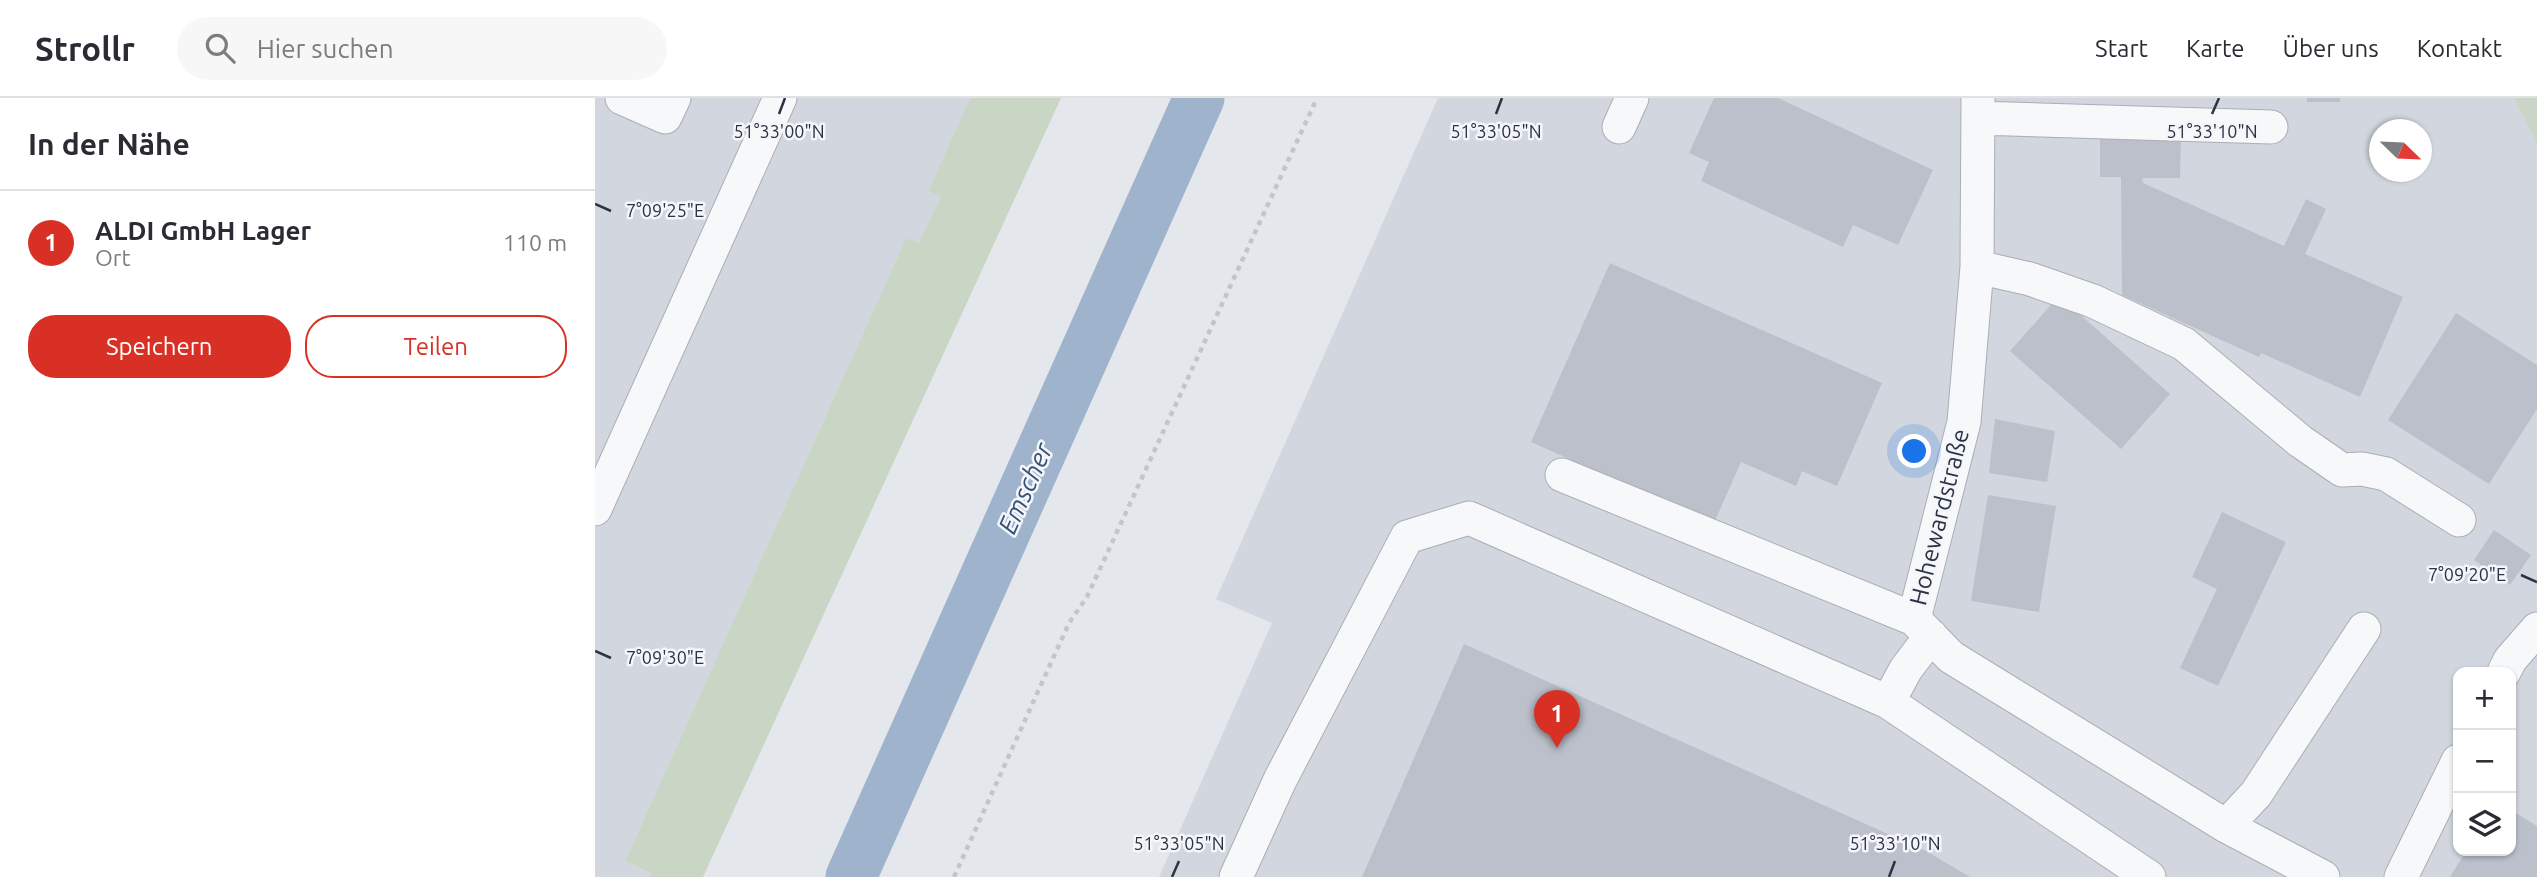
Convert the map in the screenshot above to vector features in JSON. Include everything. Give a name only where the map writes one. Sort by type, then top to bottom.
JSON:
[{"type":"street","points":[[622,98],[665,117],[674,98]]},
{"type":"street","points":[[595,509],[780,98]]},
{"type":"street","points":[[1978,108],[2271,127]]},
{"type":"street","name":"Hohewardstraße","points":[[1978,108],[1977,267],[1963,422],[1922,628],[1951,657],[2226,826],[2323,877]]},
{"type":"street","points":[[1977,267],[2030,279],[2092,300],[2184,344],[2301,441],[2342,470],[2362,469],[2386,474],[2459,520]]},
{"type":"street","points":[[1562,475],[1922,628],[1906,669],[1888,702]]},
{"type":"street","points":[[1235,877],[1280,780],[1407,537],[1468,518],[1888,702],[2149,877]]},
{"type":"street","points":[[2226,826],[2256,794],[2364,629]]},
{"type":"street","points":[[2506,667],[2537,629]]},
{"type":"street","points":[[2401,877],[2453,771]]},
{"type":"path","points":[[954,877],[1069,623],[1087,597],[1317,98]]},
{"type":"shaded area","points":[[595,98],[970,98],[928,191],[941,197],[919,244],[906,238],[625,861],[651,873],[650,877],[595,877]]},
{"type":"shaded area","points":[[1438,98],[2514,98],[2537,143],[2537,877],[1159,877],[1272,623],[1216,599]]},
{"type":"green space","points":[[970,98],[1061,98],[703,877],[650,877],[651,873],[625,861],[906,238],[919,243],[941,197],[928,191]]},
{"type":"green space","points":[[2514,98],[2537,98],[2537,143]]},
{"type":"building","points":[[1714,98],[1778,98],[1933,170],[1898,245],[1853,225],[1843,247],[1701,181],[1709,162],[1689,153]]},
{"type":"building","points":[[2307,98],[2340,98],[2340,102],[2307,102]]},
{"type":"building","points":[[2100,134],[2181,135],[2180,178],[2142,178],[2143,183],[2284,246],[2306,199],[2326,209],[2305,254],[2403,297],[2360,397],[2261,353],[2259,357],[2122,295],[2121,177],[2100,177]]},
{"type":"building","points":[[1610,263],[1882,383],[1837,486],[1802,471],[1796,486],[1741,462],[1714,523],[1531,442]]},
{"type":"building","points":[[2059,296],[2170,394],[2121,449],[2010,351]]},
{"type":"building","points":[[2456,313],[2537,365],[2537,409],[2489,484],[2388,420]]},
{"type":"building","points":[[1995,419],[2055,431],[2047,482],[1989,473]]},
{"type":"building","points":[[1988,495],[2056,506],[2039,612],[1971,601]]},
{"type":"building","points":[[2222,512],[2286,542],[2218,686],[2180,668],[2217,589],[2192,577]]},
{"type":"building","points":[[2494,530],[2531,555],[2510,585],[2474,560]]},
{"type":"building","points":[[1464,644],[1926,851],[1970,877],[1362,877]]},
{"type":"building","points":[[2516,813],[2537,826],[2537,877],[2450,877],[2463,856],[2516,856]]},
{"type":"waterway","name":"Emscher","points":[[851,877],[1199,98]]},
{"type":"place","name":"ALDI GmbH Lager","points":[[1557,748]]}]
